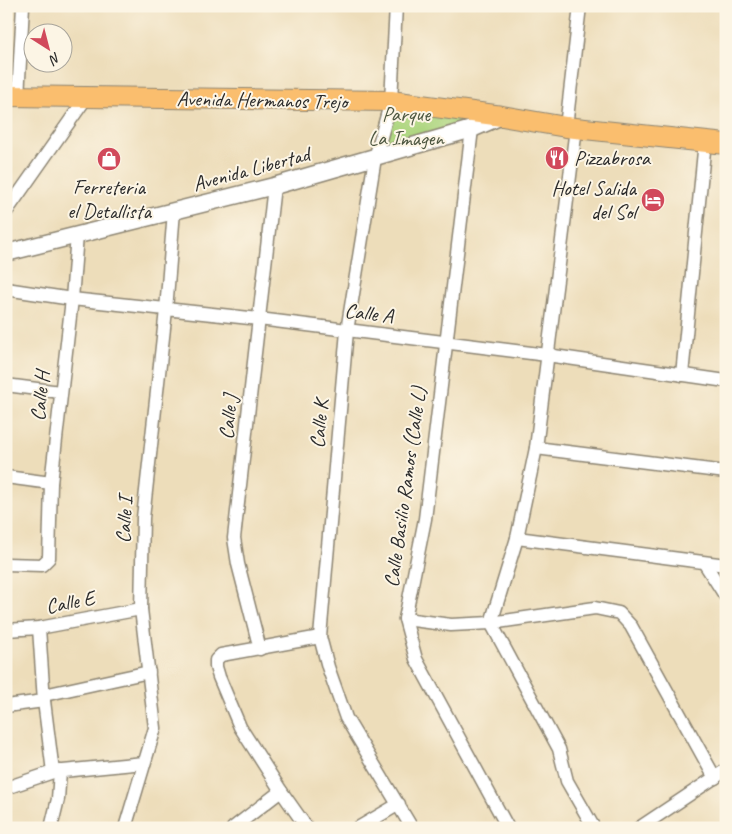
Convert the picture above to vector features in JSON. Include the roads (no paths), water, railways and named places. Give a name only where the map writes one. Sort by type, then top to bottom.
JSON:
[{"type":"main road","name":"Avenida Hermanos Trejo","points":[[12,96],[391,101],[502,116],[571,128],[726,144]]},
{"type":"street","points":[[12,96],[23,6]]},
{"type":"street","name":"Calle K","points":[[396,6],[391,101],[375,158],[347,331],[320,637],[328,667],[346,718],[412,828]]},
{"type":"street","points":[[580,6],[571,128],[536,448],[517,538],[491,623],[559,749],[567,781],[594,828]]},
{"type":"street","points":[[6,212],[86,98]]},
{"type":"street","name":"Avenida Libertad","points":[[6,253],[274,186],[472,129],[502,116]]},
{"type":"street","name":"Calle Basilio Ramos (Calle L)","points":[[472,129],[425,519],[405,620],[416,659],[508,828]]},
{"type":"street","points":[[682,375],[705,142]]},
{"type":"street","name":"Calle J","points":[[260,649],[238,564],[234,538],[274,186]]},
{"type":"street","name":"Calle I","points":[[125,828],[155,728],[142,609],[143,518],[166,310],[174,211]]},
{"type":"street","name":"Calle H","points":[[6,564],[42,565],[49,558],[51,483],[72,299],[77,235]]},
{"type":"street","name":"Calle A","points":[[6,289],[72,299],[258,319],[446,343],[726,381]]},
{"type":"street","points":[[6,385],[60,392]]},
{"type":"street","points":[[536,448],[726,472]]},
{"type":"street","points":[[6,477],[51,483]]},
{"type":"street","points":[[517,538],[705,564],[726,565]]},
{"type":"street","points":[[705,564],[726,597]]},
{"type":"street","points":[[405,620],[451,625],[491,623],[595,608],[618,613],[631,626],[715,778]]},
{"type":"street","name":"Calle E","points":[[6,630],[39,628],[142,609]]},
{"type":"street","points":[[39,628],[44,698],[56,772],[58,798],[51,828]]},
{"type":"street","points":[[307,828],[280,791],[240,727],[216,667],[216,660],[221,655],[320,637]]},
{"type":"street","points":[[6,706],[150,672]]},
{"type":"street","points":[[6,788],[56,772],[144,763]]},
{"type":"street","points":[[638,828],[726,770]]},
{"type":"street","points":[[234,828],[280,791]]},
{"type":"street","points":[[358,828],[399,804]]},
{"type":"place","name":"Pizzabrosa","points":[[557,158]]},
{"type":"place","name":"Ferreteria el Detallista","points":[[109,159]]},
{"type":"place","name":"Hotel Salida del Sol","points":[[653,200]]},
{"type":"park label","name":"Parque La Imagen","points":[[406,126]]}]
